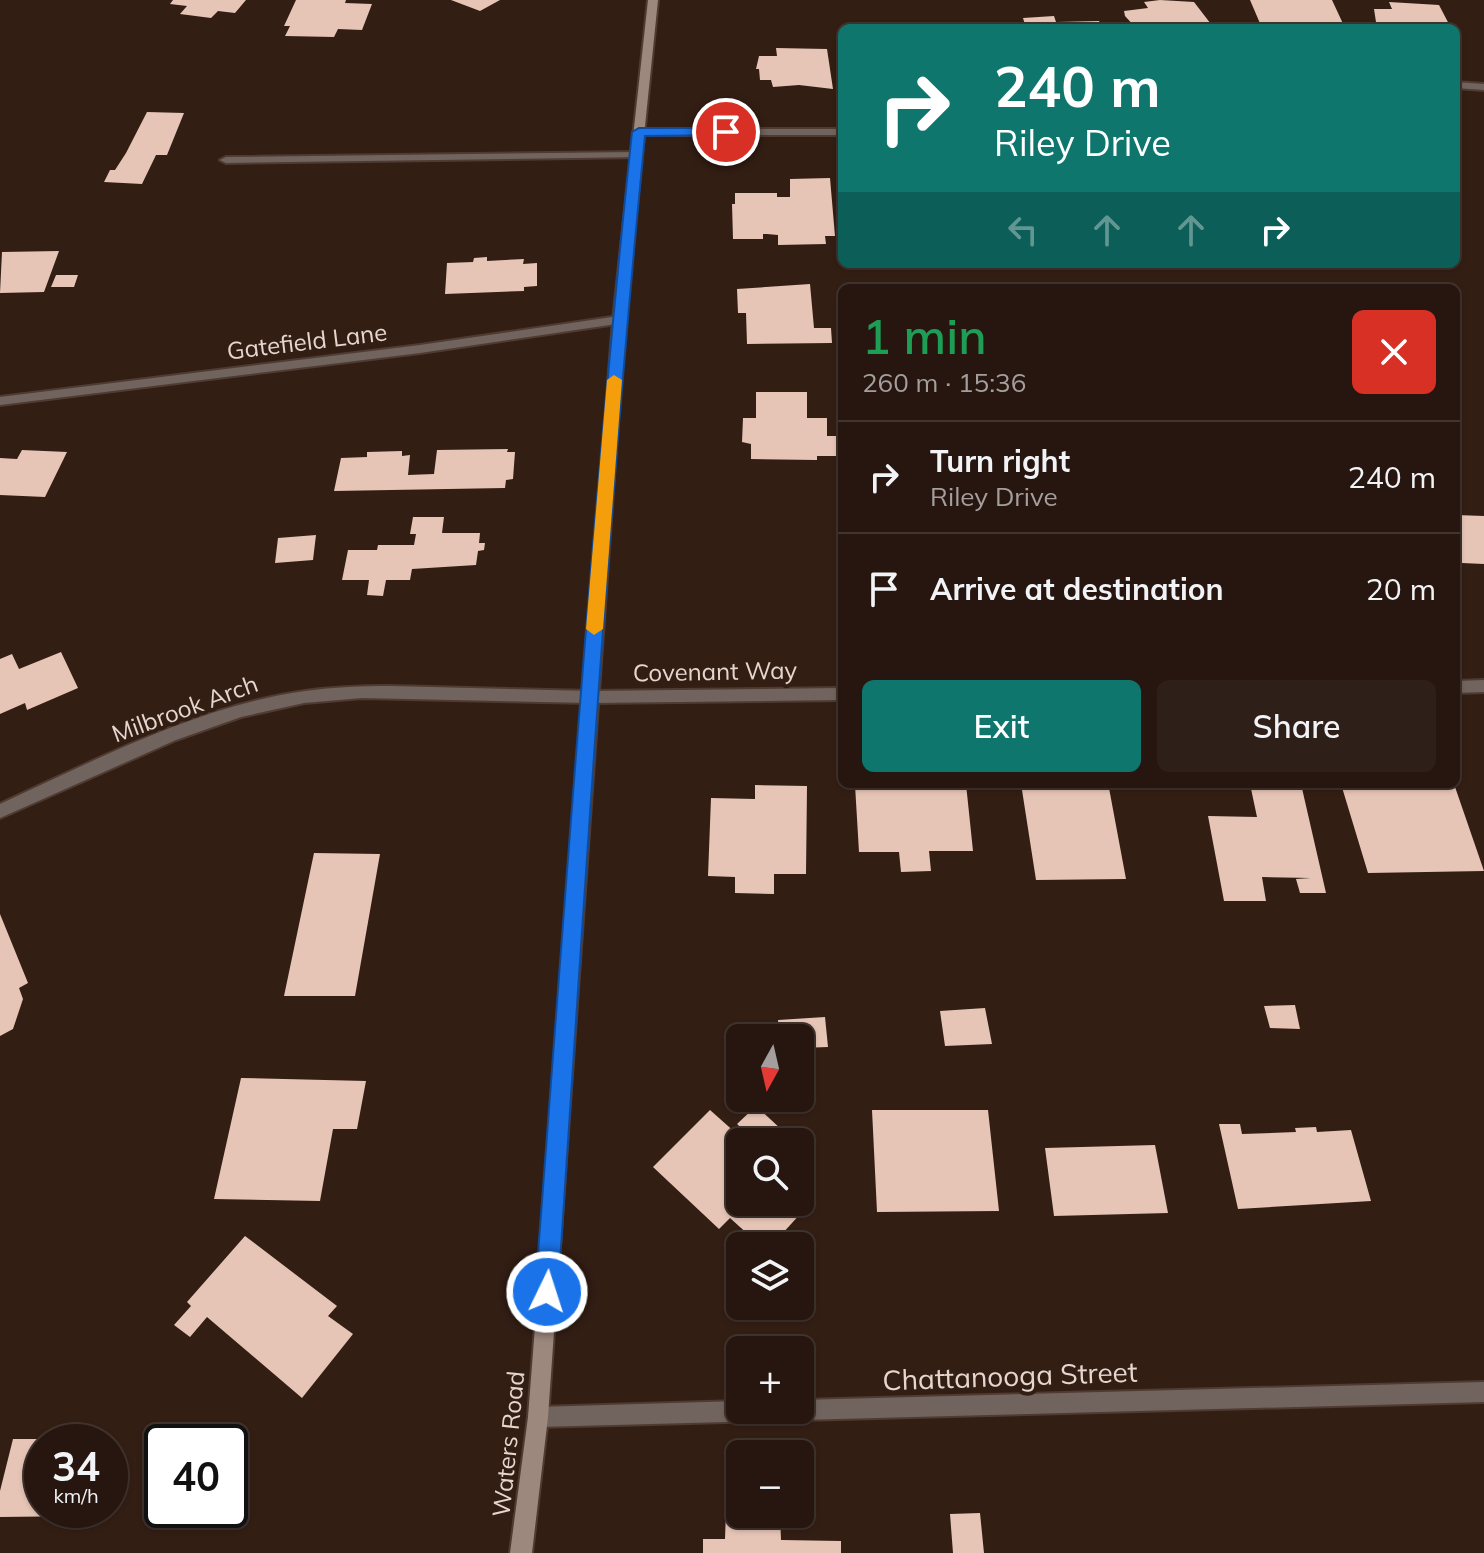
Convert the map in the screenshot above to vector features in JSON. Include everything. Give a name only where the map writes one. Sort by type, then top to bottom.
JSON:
[{"type":"street","name":"Waters Road","points":[[521,1553],[538,1417],[619,320],[653,0]]},
{"type":"street","points":[[1460,85],[1484,87]]},
{"type":"street","points":[[639,132],[838,132]]},
{"type":"street","points":[[226,160],[636,155]]},
{"type":"street","name":"Gatefield Lane","points":[[0,401],[420,349],[619,320]]},
{"type":"street","points":[[1460,687],[1484,686]]},
{"type":"street","name":"Milbrook Arch","points":[[0,811],[217,719],[280,701],[340,694],[589,697]]},
{"type":"street","name":"Covenant Way","points":[[589,697],[838,694]]},
{"type":"street","name":"Chattanooga Street","points":[[538,1417],[1484,1392]]},
{"type":"building","points":[[173,0],[246,0],[235,13],[218,11],[211,18],[180,14],[187,6],[170,4]]},
{"type":"building","points":[[296,0],[346,0],[345,3],[372,4],[362,30],[338,29],[334,37],[285,36],[290,26],[284,26]]},
{"type":"building","points":[[451,0],[500,0],[480,11]]},
{"type":"building","points":[[1250,0],[1332,0],[1343,24],[1260,24]]},
{"type":"building","points":[[1144,2],[1194,2],[1211,24],[1132,24],[1124,11],[1148,8]]},
{"type":"building","points":[[1389,2],[1439,5],[1449,24],[1376,22],[1374,9],[1392,9]]},
{"type":"building","points":[[1054,16],[1056,22],[1099,21],[1100,24],[1025,24],[1023,18]]},
{"type":"building","points":[[776,48],[827,49],[833,89],[799,85],[773,87],[771,80],[760,80],[759,69],[756,69],[759,56],[777,56]]},
{"type":"building","points":[[147,112],[184,113],[167,155],[156,155],[142,184],[104,182],[110,170],[115,170],[126,153]]},
{"type":"building","points":[[830,178],[835,236],[825,236],[826,244],[778,245],[778,235],[767,234],[763,234],[763,239],[733,239],[732,204],[735,204],[735,193],[777,193],[777,197],[790,197],[790,179]]},
{"type":"building","points":[[59,251],[44,292],[0,293],[2,252]]},
{"type":"building","points":[[487,257],[487,261],[524,259],[523,264],[537,263],[537,286],[524,287],[524,291],[445,294],[447,263],[473,262],[474,258]]},
{"type":"building","points":[[56,275],[78,275],[74,287],[51,287]]},
{"type":"building","points":[[810,284],[814,328],[831,328],[832,343],[747,344],[746,313],[738,313],[737,289]]},
{"type":"building","points":[[756,392],[807,392],[807,418],[827,418],[827,436],[836,436],[836,456],[817,456],[817,460],[751,459],[751,444],[742,442],[743,418],[756,418]]},
{"type":"building","points":[[508,449],[507,452],[515,452],[513,479],[506,480],[505,488],[334,491],[341,458],[367,457],[367,452],[402,451],[402,456],[410,455],[408,475],[434,474],[437,450]]},
{"type":"building","points":[[22,450],[67,452],[45,497],[0,495],[0,458],[17,459]]},
{"type":"building","points":[[1460,515],[1484,516],[1484,564],[1462,563]]},
{"type":"building","points":[[413,517],[444,517],[442,533],[480,533],[479,543],[485,543],[484,550],[478,551],[476,565],[412,569],[410,580],[386,580],[383,596],[367,595],[369,580],[342,580],[348,550],[377,550],[378,545],[414,545],[416,534],[410,534]]},
{"type":"building","points":[[316,535],[313,560],[275,563],[278,538]]},
{"type":"building","points":[[61,652],[78,688],[27,710],[25,703],[0,714],[0,659],[12,654],[19,669]]},
{"type":"building","points":[[755,785],[807,786],[806,874],[774,874],[774,894],[735,893],[735,877],[708,876],[711,798],[755,799]]},
{"type":"building","points":[[855,788],[966,788],[973,851],[929,851],[931,871],[901,872],[899,852],[859,852]]},
{"type":"building","points":[[1109,788],[1126,879],[1036,880],[1022,790]]},
{"type":"building","points":[[1251,788],[1302,788],[1326,893],[1300,893],[1296,879],[1311,878],[1262,877],[1266,901],[1224,901],[1208,816],[1257,817]]},
{"type":"building","points":[[1342,788],[1455,788],[1484,871],[1368,873]]},
{"type":"building","points":[[314,853],[380,854],[355,996],[284,996]]},
{"type":"building","points":[[0,914],[28,983],[19,988],[23,999],[13,1029],[0,1036]]},
{"type":"building","points":[[1295,1005],[1300,1029],[1270,1028],[1264,1006]]},
{"type":"building","points":[[985,1008],[992,1044],[945,1046],[940,1011]]},
{"type":"building","points":[[825,1017],[828,1047],[814,1048],[814,1024],[778,1024],[778,1020]]},
{"type":"building","points":[[241,1078],[366,1081],[357,1129],[333,1129],[320,1201],[214,1199]]},
{"type":"building","points":[[710,1110],[730,1128],[726,1128],[726,1216],[798,1216],[784,1232],[746,1232],[730,1218],[719,1229],[653,1167]]},
{"type":"building","points":[[872,1110],[988,1110],[999,1211],[877,1212]]},
{"type":"building","points":[[750,1112],[762,1112],[780,1128],[741,1128],[737,1124]]},
{"type":"building","points":[[1219,1124],[1240,1124],[1242,1134],[1296,1132],[1295,1128],[1316,1127],[1317,1132],[1351,1130],[1371,1201],[1238,1209]]},
{"type":"building","points":[[1155,1145],[1168,1213],[1054,1216],[1045,1148]]},
{"type":"building","points":[[245,1236],[337,1306],[328,1316],[353,1334],[302,1398],[207,1317],[190,1337],[174,1325],[191,1306],[187,1302]]},
{"type":"building","points":[[13,1439],[24,1439],[24,1517],[0,1517],[0,1491]]},
{"type":"building","points":[[726,1511],[726,1528],[781,1528],[781,1540],[841,1541],[841,1553],[703,1553],[703,1539],[725,1539]]},
{"type":"building","points":[[980,1513],[984,1553],[953,1553],[950,1514]]},
{"type":"slow traffic","points":[[594,629],[614,380]]},
{"type":"route","points":[[547,1292],[589,697],[619,320],[639,132],[726,132]]}]
